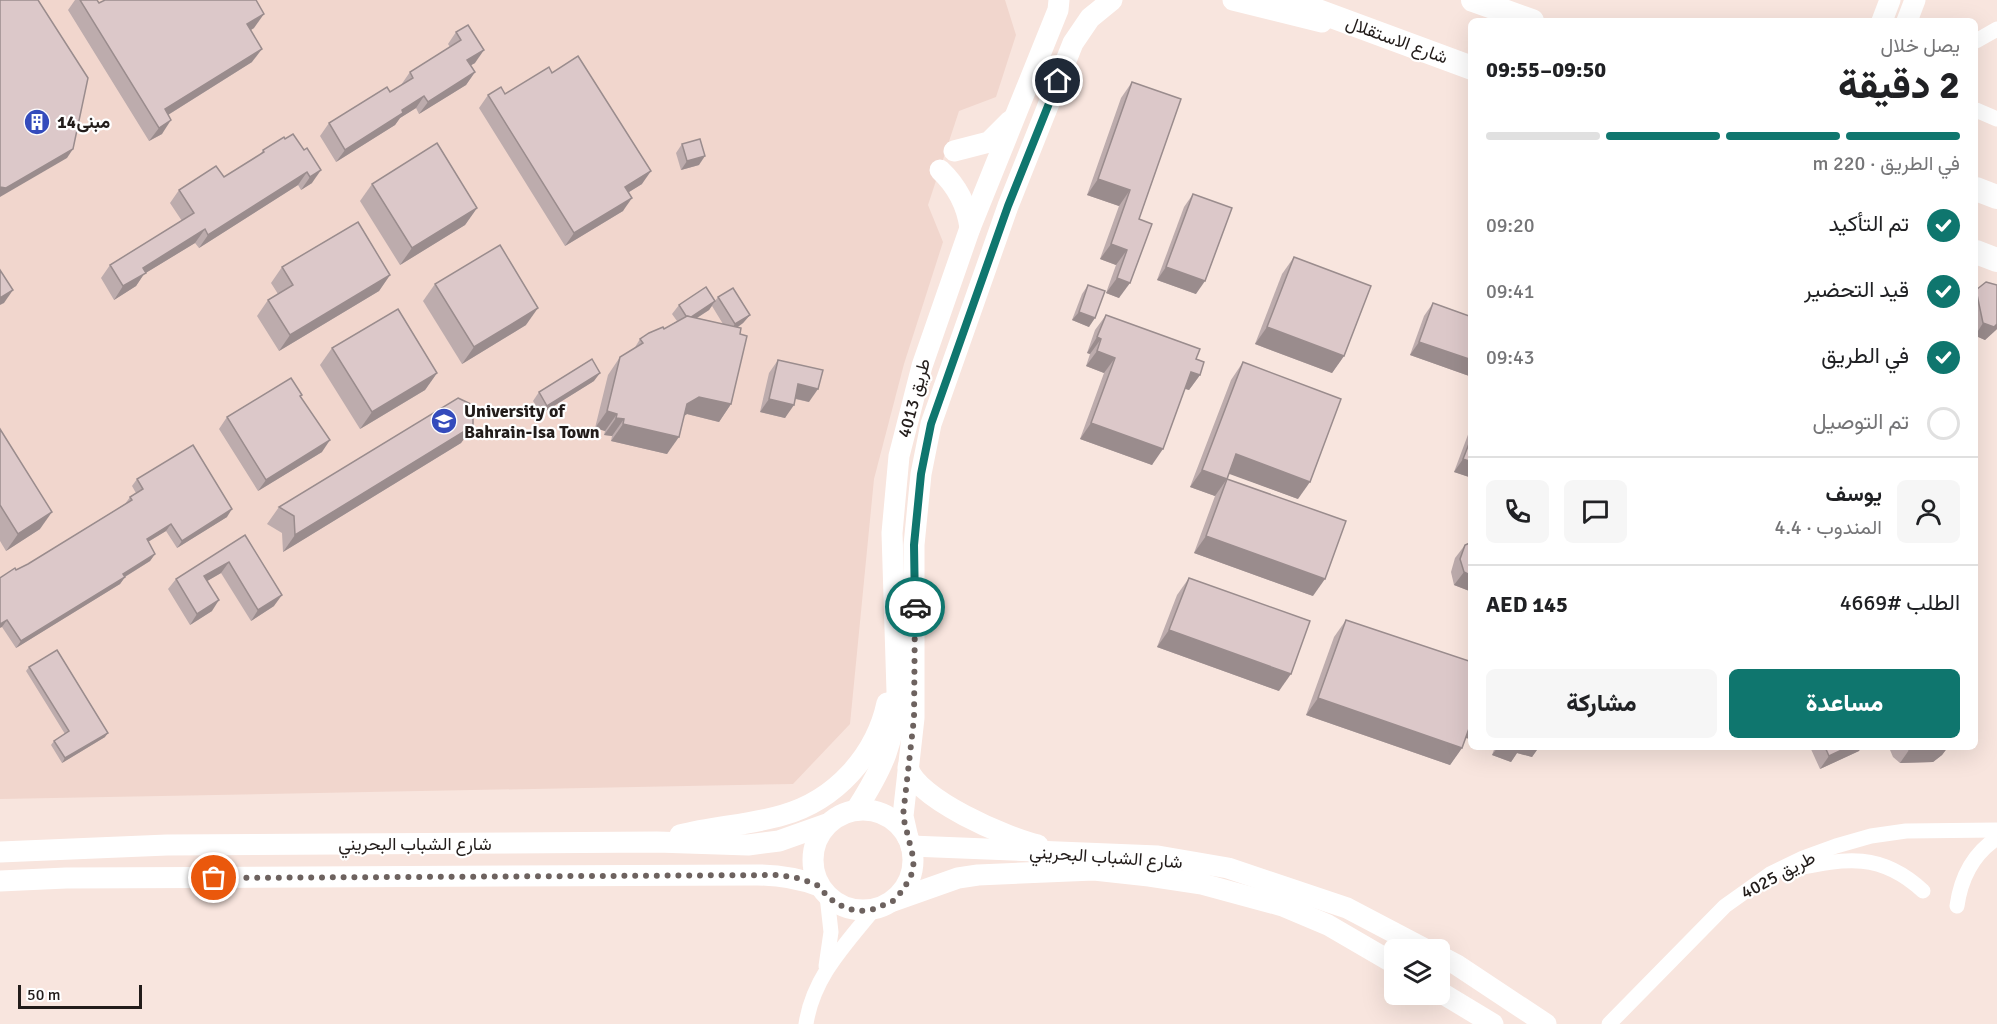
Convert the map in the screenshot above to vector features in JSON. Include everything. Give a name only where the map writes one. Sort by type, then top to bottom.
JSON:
[{"type":"main road","name":"شارع الاستقلال","points":[[1288,0],[1468,67]]},
{"type":"main road","points":[[1473,0],[1524,18]]},
{"type":"main road","points":[[1978,190],[1997,197]]},
{"type":"main road","points":[[1978,253],[1997,260]]},
{"type":"street","name":"طريق 4013","points":[[910,842],[903,816],[914,718],[914,545],[921,474],[931,424],[1002,186],[1015,116],[1058,10],[1059,0]]},
{"type":"street","name":"طريق 4013","points":[[856,810],[881,768],[891,743],[896,718],[892,533],[899,456],[922,366],[970,228],[1002,186],[1073,43],[1090,18],[1112,0]]},
{"type":"street","points":[[1233,0],[1394,40]]},
{"type":"street","points":[[1883,18],[1890,0]]},
{"type":"street","points":[[1908,18],[1915,0]]},
{"type":"street","points":[[1978,40],[1997,29]]},
{"type":"street","points":[[1978,111],[1997,119]]},
{"type":"street","points":[[954,151],[989,142],[1015,116]]},
{"type":"street","points":[[940,170],[961,195],[970,228]]},
{"type":"street","points":[[1978,177],[1997,188]]},
{"type":"street","points":[[657,842],[697,831],[785,815],[808,806],[828,793],[863,759],[875,738],[884,715],[895,661]]},
{"type":"street","points":[[909,767],[910,775],[919,785],[976,822],[1024,842],[1076,854]]},
{"type":"street","points":[[806,1024],[808,1009],[826,969],[831,932],[823,891],[814,873],[812,860],[814,847],[819,834],[827,824],[840,815],[856,810],[868,810],[886,816],[901,828],[910,842],[914,861],[911,876],[903,890],[883,905],[826,969]]},
{"type":"street","name":"شارع الشباب البحريني","points":[[0,852],[167,845],[657,842],[748,845],[794,837],[827,824]]},
{"type":"street","name":"طريق 4025","points":[[1609,1024],[1725,906],[1770,874],[1803,858],[1871,836],[1906,831],[1997,830]]},
{"type":"street","points":[[1957,906],[1960,888],[1967,871],[1981,850],[1997,838]]},
{"type":"street","name":"شارع الشباب البحريني","points":[[910,842],[1076,854],[1158,856],[1228,868],[1347,908],[1406,939]]},
{"type":"street","points":[[1770,874],[1836,860],[1868,861],[1898,871],[1923,891]]},
{"type":"street","name":"شارع الشباب البحريني","points":[[883,905],[958,878],[978,875],[1094,870],[1202,884],[1283,906],[1328,925],[1384,957]]},
{"type":"street","name":"شارع الشباب البحريني","points":[[0,881],[66,878],[780,875],[802,879],[823,891]]},
{"type":"street","points":[[823,891],[849,909],[861,911],[883,905]]},
{"type":"street","points":[[1450,961],[1546,1024]]},
{"type":"street","points":[[1450,998],[1493,1024]]},
{"type":"shaded area","name":"University of Bahrain-Isa Town","points":[[0,0],[1005,0],[1016,35],[996,97],[959,111],[928,205],[943,242],[904,364],[874,479],[850,724],[793,784],[0,799]]},
{"type":"building","name":"مبنى14","points":[[0,0],[38,0],[88,78],[73,149],[6,188],[0,187]]},
{"type":"building","points":[[80,0],[97,0],[99,3],[105,0],[256,0],[264,14],[247,24],[262,49],[165,109],[171,120],[159,128]]},
{"type":"building","points":[[468,25],[484,50],[467,60],[475,72],[428,102],[424,96],[402,110],[403,113],[345,150],[329,123],[387,87],[390,92],[413,78],[410,72],[461,40],[456,32]]},
{"type":"building","points":[[578,56],[651,171],[625,187],[632,198],[574,233],[488,95],[501,87],[505,94],[549,67],[552,73]]},
{"type":"building","points":[[1132,82],[1181,99],[1139,219],[1152,224],[1130,283],[1117,278],[1127,250],[1111,244],[1130,190],[1098,179]]},
{"type":"building","points":[[293,134],[304,150],[307,148],[321,170],[310,177],[307,172],[208,235],[205,229],[143,268],[146,273],[123,286],[110,265],[194,213],[179,190],[216,166],[224,177],[264,152],[263,150]]},
{"type":"building","points":[[700,139],[705,156],[687,161],[682,144]]},
{"type":"building","points":[[437,143],[477,208],[412,248],[372,184]]},
{"type":"building","points":[[1193,194],[1232,208],[1205,281],[1166,267]]},
{"type":"building","points":[[358,222],[390,275],[290,335],[268,300],[293,285],[282,267]]},
{"type":"building","points":[[500,245],[538,308],[474,347],[435,284]]},
{"type":"building","points":[[1294,257],[1371,286],[1344,356],[1267,327]]},
{"type":"building","points":[[0,270],[13,290],[0,298]]},
{"type":"building","points":[[1986,282],[1997,285],[1997,324],[1994,327],[1983,323],[1978,288]]},
{"type":"building","points":[[1088,285],[1105,291],[1095,318],[1079,312]]},
{"type":"building","points":[[706,287],[715,301],[691,317],[686,316],[679,305]]},
{"type":"building","points":[[733,288],[750,315],[735,324],[718,297]]},
{"type":"building","points":[[1433,303],[1468,316],[1468,359],[1419,342]]},
{"type":"building","points":[[398,309],[437,373],[372,412],[332,348]]},
{"type":"building","points":[[1106,315],[1200,349],[1196,359],[1204,362],[1200,375],[1191,372],[1163,449],[1091,423],[1115,358],[1097,351],[1101,339],[1097,337]]},
{"type":"building","points":[[687,316],[741,328],[740,334],[747,336],[731,404],[699,397],[687,404],[679,437],[623,424],[624,419],[616,418],[617,414],[607,411],[620,357],[643,343],[640,339],[649,333],[663,327],[664,329]]},
{"type":"building","points":[[592,359],[600,373],[547,406],[539,392]]},
{"type":"building","points":[[778,360],[823,370],[818,389],[798,384],[794,405],[769,399]]},
{"type":"building","points":[[1243,362],[1341,399],[1310,482],[1236,454],[1227,479],[1202,470]]},
{"type":"building","points":[[291,378],[302,395],[300,396],[330,440],[266,480],[227,417]]},
{"type":"building","points":[[458,398],[473,405],[473,426],[295,535],[294,516],[279,507]]},
{"type":"building","points":[[0,429],[52,512],[18,534],[0,505]]},
{"type":"building","points":[[193,445],[232,509],[182,541],[171,524],[147,539],[155,554],[123,574],[125,577],[21,641],[7,620],[0,624],[0,578],[15,568],[16,570],[28,564],[132,500],[130,497],[143,489],[137,479]]},
{"type":"building","points":[[1468,446],[1468,461],[1463,459]]},
{"type":"building","points":[[1227,479],[1346,521],[1325,579],[1206,536]]},
{"type":"building","points":[[245,535],[282,595],[258,610],[229,562],[204,576],[219,600],[197,614],[176,579]]},
{"type":"building","points":[[1468,544],[1468,574],[1464,572],[1460,559],[1465,545]]},
{"type":"building","points":[[1189,578],[1310,621],[1291,674],[1169,630]]},
{"type":"building","points":[[1346,620],[1468,661],[1468,731],[1462,748],[1318,698]]},
{"type":"building","points":[[57,650],[108,733],[65,758],[54,741],[69,731],[29,667]]},
{"type":"building","points":[[1826,750],[1842,750],[1829,756]]},
{"type":"way so far","points":[[214,878],[780,875],[802,879],[819,886],[837,904],[849,909],[861,911],[884,906],[893,901],[903,890],[911,876],[914,861],[903,816],[913,741],[915,607]]},
{"type":"place","name":"مبنى14","points":[[37,122]]},
{"type":"place","name":"University of Bahrain-Isa Town","points":[[444,421]]},
{"type":"route","points":[[915,607],[914,545],[921,474],[931,424],[1008,206],[1058,81]]}]
